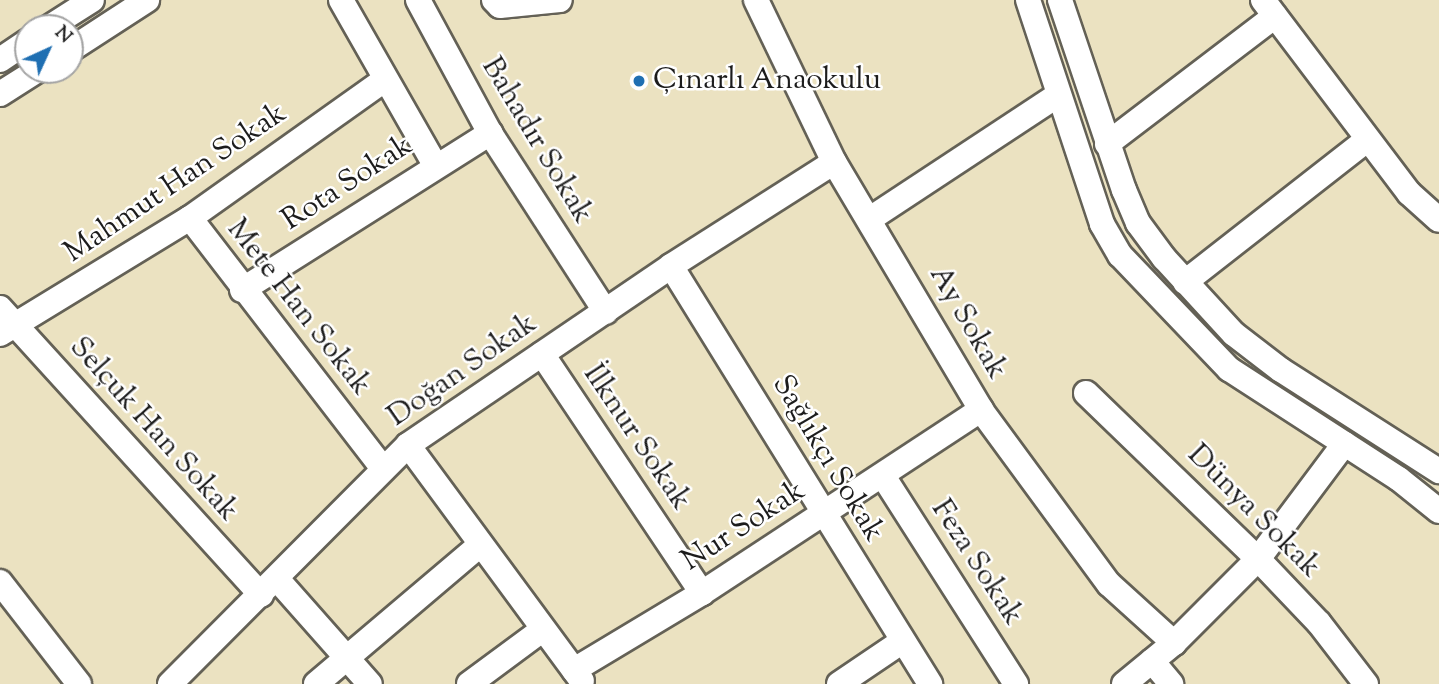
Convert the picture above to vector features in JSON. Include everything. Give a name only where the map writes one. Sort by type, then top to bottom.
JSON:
[{"type":"street","points":[[70,14],[92,0]]},
{"type":"street","points":[[84,41],[147,0]]},
{"type":"street","points":[[341,0],[384,80],[435,164]]},
{"type":"street","name":"Bahadır Sokak","points":[[418,0],[490,133],[606,312]]},
{"type":"street","points":[[494,0],[500,6],[560,0]]},
{"type":"street","name":"Ay Sokak","points":[[756,0],[834,162],[981,410],[1108,584],[1174,643]]},
{"type":"street","points":[[1028,0],[1102,224],[1120,255],[1229,369],[1439,510]]},
{"type":"street","points":[[1060,0],[1107,144],[1138,223],[1185,282],[1234,334],[1281,370],[1439,471]]},
{"type":"street","points":[[1107,144],[1269,8],[1409,193],[1439,220]]},
{"type":"street","name":"Mahmut Han Sokak","points":[[5,323],[190,218],[384,80]]},
{"type":"street","points":[[0,94],[16,84]]},
{"type":"street","points":[[870,219],[1058,96]]},
{"type":"street","name":"Rota Sokak","points":[[242,290],[435,164],[490,133]]},
{"type":"street","points":[[1185,282],[1367,140]]},
{"type":"street","name":"Doğan Sokak","points":[[170,684],[408,445],[671,265],[834,162]]},
{"type":"street","name":"Mete Han Sokak","points":[[190,218],[242,290],[383,469]]},
{"type":"street","name":"Sağlıkçı Sokak","points":[[671,265],[901,642],[930,684]]},
{"type":"street","name":"Selçuk Han Sokak","points":[[5,323],[370,684]]},
{"type":"street","name":"İlknur Sokak","points":[[542,354],[702,593]]},
{"type":"street","name":"Dünya Sokak","points":[[1086,393],[1258,559],[1319,623],[1366,684]]},
{"type":"street","name":"Nur Sokak","points":[[579,677],[981,410]]},
{"type":"street","points":[[1124,684],[1174,643],[1258,559],[1344,444]]},
{"type":"street","points":[[408,445],[479,546],[579,677]]},
{"type":"street","name":"Feza Sokak","points":[[883,476],[1016,684]]},
{"type":"street","points":[[316,684],[479,546]]},
{"type":"street","points":[[0,582],[79,684]]},
{"type":"street","points":[[469,684],[542,630]]},
{"type":"street","points":[[839,684],[901,642]]},
{"type":"street","points":[[1152,661],[1171,684]]},
{"type":"place","name":"Çınarlı Anaokulu","points":[[639,81]]}]
